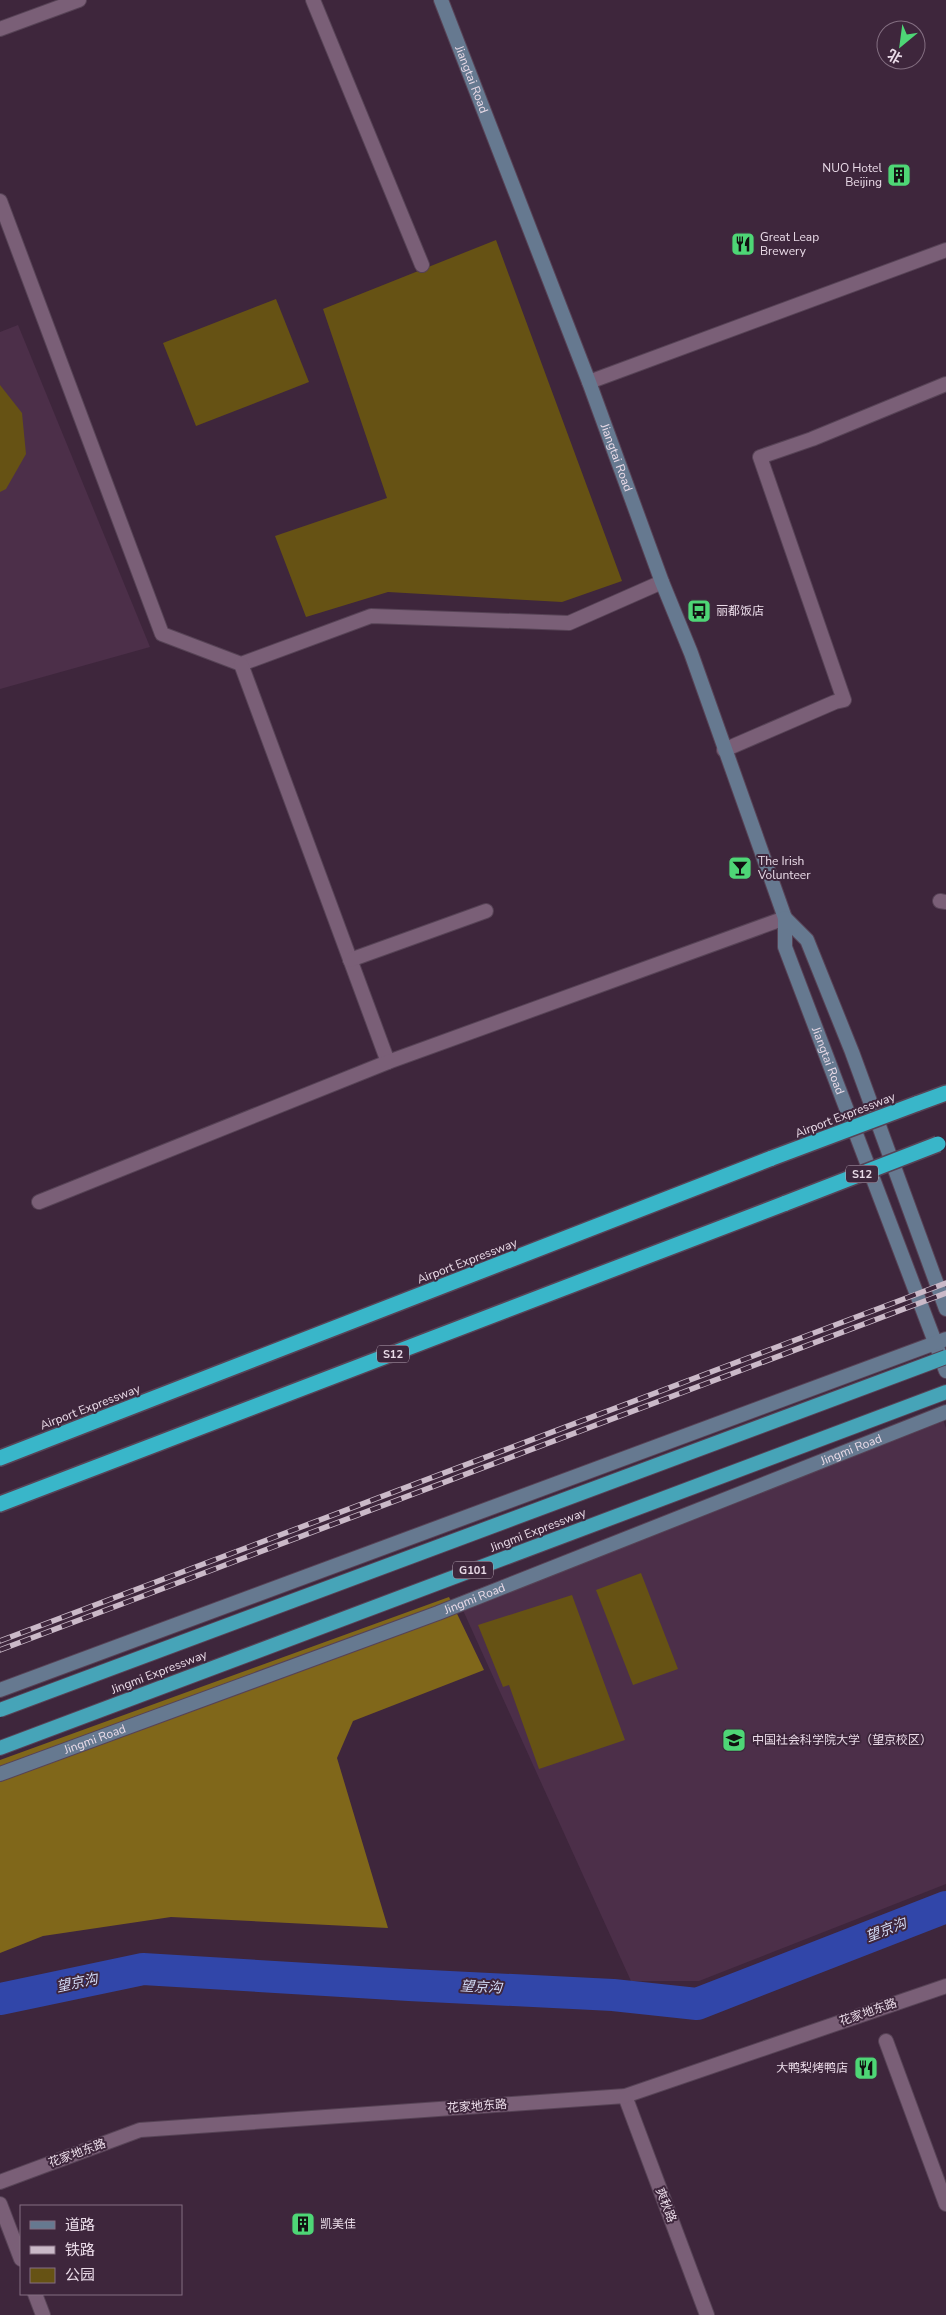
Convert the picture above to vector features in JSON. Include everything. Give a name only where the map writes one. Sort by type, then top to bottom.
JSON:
[{"type":"highway","name":"Airport Expressway","points":[[0,1458],[772,1158],[946,1093]]},
{"type":"highway","name":"S12","points":[[0,1504],[942,1143]]},
{"type":"highway","name":"Jingmi Expressway","points":[[0,1710],[946,1357]]},
{"type":"highway","name":"Jingmi Expressway","points":[[0,1748],[946,1392]]},
{"type":"main road","name":"Jiangtai Road","points":[[441,0],[589,382],[662,582],[691,653],[724,750],[758,837],[785,918],[785,948],[941,1341],[946,1371]]},
{"type":"main road","name":"Jiangtai Road","points":[[785,918],[807,940],[940,1276],[946,1309]]},
{"type":"main road","points":[[0,1690],[941,1341]]},
{"type":"main road","name":"Jingmi Road","points":[[0,1774],[438,1613],[946,1412]]},
{"type":"street","points":[[0,29],[79,0]]},
{"type":"street","points":[[313,0],[422,265]]},
{"type":"street","points":[[0,201],[162,634],[241,664],[371,616],[569,624],[662,582]]},
{"type":"street","points":[[589,382],[946,250]]},
{"type":"street","points":[[724,750],[835,702],[844,700],[760,457],[812,440],[946,384]]},
{"type":"street","points":[[241,664],[388,1062]]},
{"type":"street","points":[[350,960],[486,911]]},
{"type":"street","points":[[39,1202],[388,1062],[785,918]]},
{"type":"street","name":"花家地东路","points":[[0,2182],[140,2130],[625,2096],[946,1986]]},
{"type":"street","points":[[886,2041],[946,2204]]},
{"type":"street","name":"爽秋路","points":[[625,2096],[707,2315]]},
{"type":"street","points":[[0,2204],[20,2256]]},
{"type":"street","points":[[35,2295],[43,2315]]},
{"type":"shaded area","points":[[18,325],[150,647],[0,689],[0,332]]},
{"type":"shaded area","name":"中国社会科学院大学（望京校区）","points":[[939,1409],[946,1428],[946,1884],[699,1981],[631,1981],[457,1597]]},
{"type":"shaded area","points":[[449,1597],[484,1670],[353,1721],[337,1758],[388,1928],[171,1917],[43,1936],[0,1953],[0,1760]]},
{"type":"green space","points":[[496,240],[622,581],[562,602],[388,592],[306,617],[275,536],[387,498],[323,309]]},
{"type":"green space","points":[[276,299],[309,382],[196,426],[163,343]]},
{"type":"green space","points":[[0,385],[22,413],[26,454],[6,489],[0,492]]},
{"type":"green space","points":[[641,1573],[678,1669],[633,1685],[596,1590]]},
{"type":"green space","points":[[572,1595],[625,1740],[539,1769],[509,1685],[503,1687],[478,1625]]},
{"type":"waterway","name":"望京沟","points":[[0,1999],[143,1969],[613,1995],[697,2004],[946,1907]]},
{"type":"railway","points":[[0,1641],[946,1283]]},
{"type":"railway","points":[[0,1650],[946,1293]]},
{"type":"place","name":"NUO Hotel Beijing","points":[[899,175]]},
{"type":"place","name":"Great Leap Brewery","points":[[743,244]]},
{"type":"place","name":"丽都饭店","points":[[699,611]]},
{"type":"place","name":"The Irish Volunteer","points":[[740,868]]},
{"type":"place","name":"中国社会科学院大学（望京校区）","points":[[734,1740]]},
{"type":"place","name":"大鸭梨烤鸭店","points":[[866,2068]]},
{"type":"place","name":"凯美佳","points":[[303,2224]]}]
